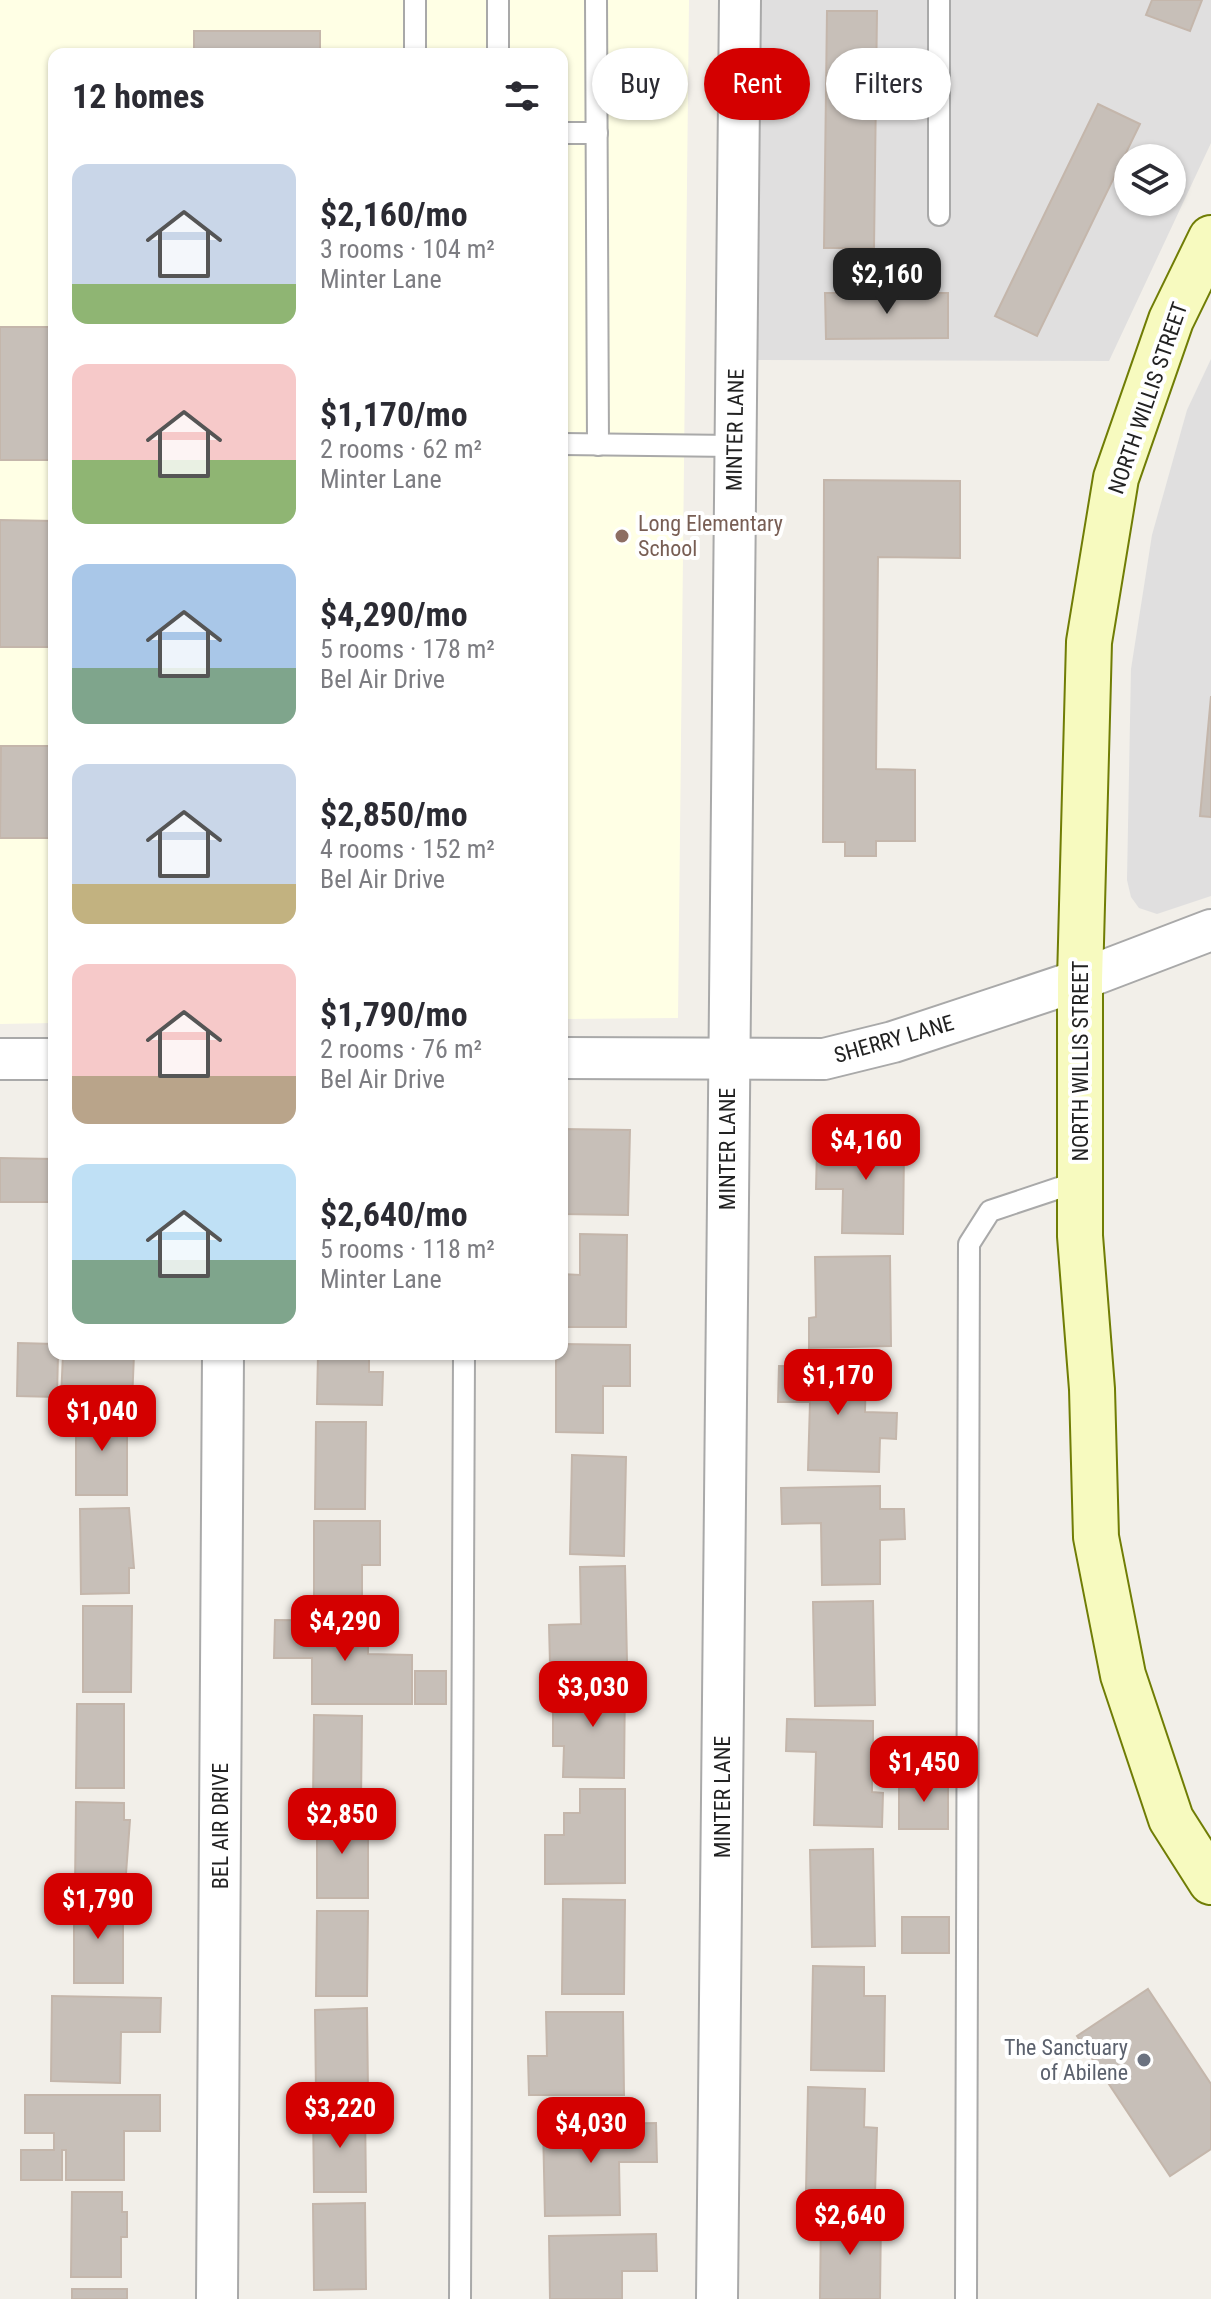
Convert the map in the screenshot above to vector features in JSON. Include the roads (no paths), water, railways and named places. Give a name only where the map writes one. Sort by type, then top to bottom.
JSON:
[{"type":"street","name":"MINTER LANE","points":[[717,2299],[740,0]]},
{"type":"street","name":"NORTH WILLIS STREET","points":[[1211,238],[1171,320],[1116,478],[1089,642],[1080,980],[1080,1181],[1096,1537],[1123,1675],[1171,1819],[1211,1882]]},
{"type":"street","name":"SHERRY LANE","points":[[568,1058],[824,1059],[893,1042],[1080,980],[1211,930]]},
{"type":"street","points":[[0,1059],[48,1059]]},
{"type":"street","name":"BEL AIR DRIVE","points":[[217,2299],[223,1360]]},
{"type":"lane","points":[[415,0],[415,48]]},
{"type":"lane","points":[[498,0],[498,48]]},
{"type":"lane","points":[[596,0],[598,445]]},
{"type":"lane","points":[[939,0],[939,215]]},
{"type":"lane","points":[[568,133],[597,133]]},
{"type":"lane","points":[[568,444],[735,446]]},
{"type":"lane","points":[[966,2299],[969,1244],[990,1211],[1080,1181]]},
{"type":"lane","points":[[460,2299],[464,1360]]},
{"type":"place","name":"Long Elementary School","points":[[622,536]]},
{"type":"place","name":"The Sanctuary of Abilene","points":[[1144,2060]]}]
